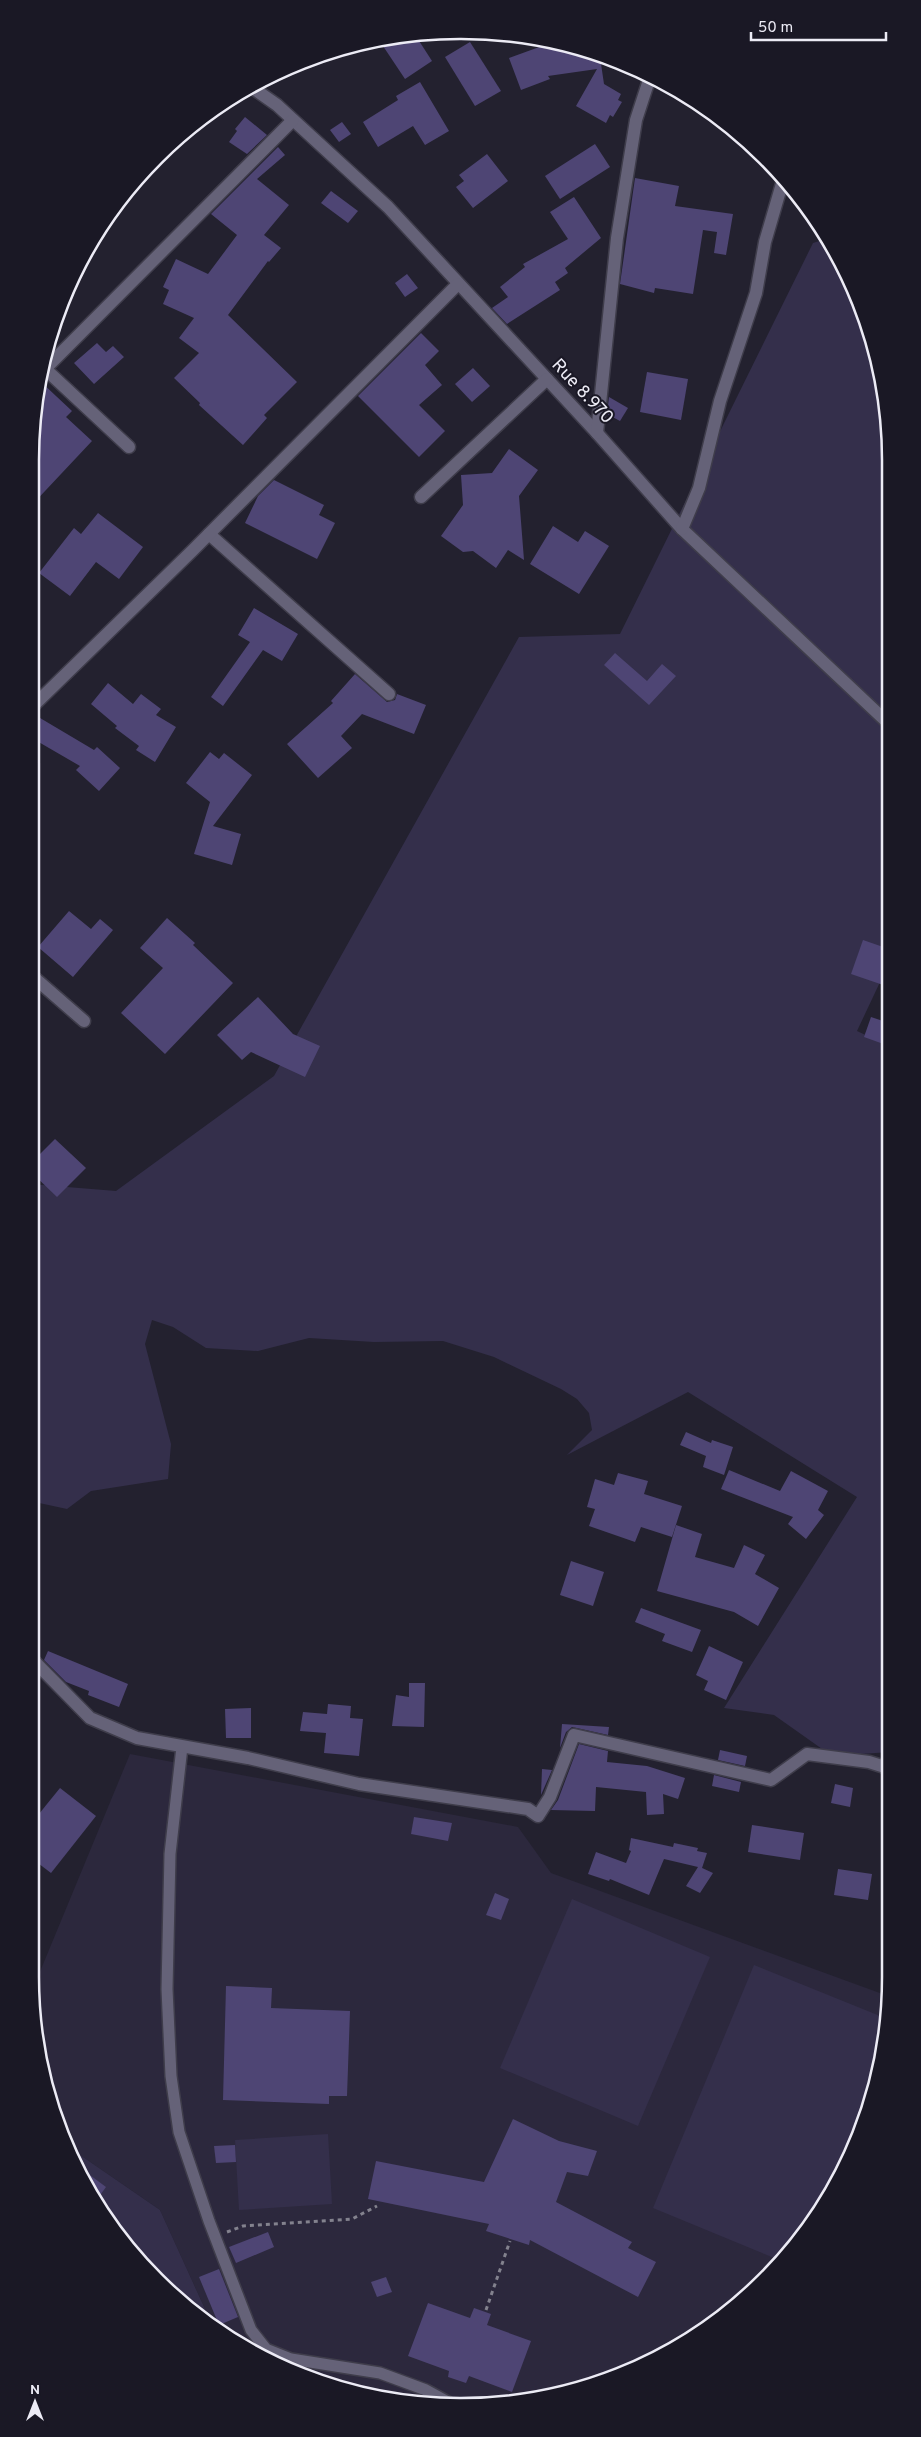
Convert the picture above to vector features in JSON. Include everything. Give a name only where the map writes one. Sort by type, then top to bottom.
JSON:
[{"type":"street","points":[[596,433],[617,238],[636,120],[648,83]]},
{"type":"street","name":"Rue 8.970","points":[[257,91],[293,120],[388,207],[547,379],[682,530],[882,717]]},
{"type":"street","points":[[51,361],[293,120]]},
{"type":"street","points":[[682,530],[699,488],[720,401],[756,293],[765,242],[781,186]]},
{"type":"street","points":[[39,700],[209,534],[458,284]]},
{"type":"street","points":[[48,374],[129,447]]},
{"type":"street","points":[[421,496],[547,379]]},
{"type":"street","points":[[209,534],[389,694]]},
{"type":"street","points":[[39,982],[84,1021]]},
{"type":"street","points":[[39,1667],[90,1718],[136,1738],[248,1758],[359,1784],[528,1809],[538,1816],[550,1797],[574,1736],[771,1780],[807,1754],[869,1762],[882,1766]]},
{"type":"lane","points":[[182,1747],[170,1854],[167,1989],[170,2076],[179,2132],[215,2236],[251,2330],[266,2349],[292,2359],[380,2373],[426,2390],[439,2397]]},
{"type":"path","points":[[215,2236],[243,2226],[352,2219],[377,2206]]},
{"type":"path","points":[[486,2310],[510,2241]]},
{"type":"shaded area","points":[[820,241],[826,250],[839,274],[860,325],[868,351],[879,405],[882,460],[882,978],[857,1031],[882,1043],[882,1753],[832,1756],[774,1715],[724,1708],[857,1497],[688,1392],[567,1455],[592,1430],[589,1413],[577,1399],[561,1389],[494,1357],[443,1341],[374,1342],[309,1338],[258,1351],[206,1348],[173,1327],[152,1320],[145,1344],[171,1444],[168,1479],[91,1491],[67,1509],[39,1503],[39,1185],[116,1191],[274,1076],[519,637],[620,634],[813,243]]},
{"type":"shaded area","points":[[130,1754],[518,1827],[551,1873],[881,1994],[879,2032],[874,2059],[868,2086],[850,2138],[839,2163],[811,2211],[778,2255],[759,2275],[739,2294],[695,2327],[647,2355],[622,2366],[570,2384],[543,2390],[516,2395],[460,2398],[405,2395],[351,2384],[325,2376],[274,2355],[250,2342],[207,2313],[160,2210],[78,2153],[61,2112],[47,2059],[42,2032],[39,1974]]},
{"type":"shaded area","points":[[572,1899],[710,1957],[638,2126],[500,2068]]},
{"type":"shaded area","points":[[754,1965],[880,2016],[879,2032],[868,2086],[850,2138],[826,2187],[811,2211],[775,2258],[653,2208]]},
{"type":"shaded area","points":[[328,2134],[332,2204],[239,2210],[235,2140]]},
{"type":"shaded area","points":[[78,2153],[160,2210],[207,2313],[182,2294],[143,2255],[110,2211]]},
{"type":"building","points":[[419,41],[432,61],[405,79],[383,46]]},
{"type":"building","points":[[470,42],[501,91],[475,106],[445,57]]},
{"type":"building","points":[[541,47],[601,63],[604,84],[621,94],[618,100],[622,102],[613,117],[610,115],[606,123],[576,106],[597,69],[548,76],[550,79],[521,90],[509,58]]},
{"type":"building","points":[[420,82],[449,131],[425,145],[413,126],[378,147],[363,122],[398,100],[396,96]]},
{"type":"building","points":[[245,117],[267,135],[247,154],[229,142],[237,131],[235,129]]},
{"type":"building","points":[[342,122],[351,134],[339,142],[330,130]]},
{"type":"building","points":[[595,144],[610,167],[560,199],[545,176]]},
{"type":"building","points":[[278,147],[285,155],[257,179],[289,205],[264,235],[281,248],[268,261],[228,315],[297,382],[264,415],[267,418],[243,445],[199,405],[200,403],[174,378],[199,353],[179,338],[194,318],[163,304],[169,290],[163,287],[176,259],[208,274],[237,235],[211,214]]},
{"type":"building","points":[[487,154],[508,181],[473,208],[456,187],[464,181],[459,175]]},
{"type":"building","points":[[635,178],[679,186],[675,206],[733,214],[726,255],[714,253],[717,232],[703,230],[693,294],[655,288],[654,293],[620,284]]},
{"type":"building","points":[[331,191],[358,211],[348,223],[321,203]]},
{"type":"building","points":[[574,197],[601,238],[565,268],[568,273],[555,282],[560,290],[507,324],[492,308],[508,297],[500,287],[525,267],[523,264],[568,239],[550,212]]},
{"type":"building","points":[[407,274],[418,288],[405,297],[395,283]]},
{"type":"building","points":[[421,333],[439,351],[425,365],[442,385],[419,405],[445,431],[419,457],[358,396]]},
{"type":"building","points":[[97,343],[106,352],[113,346],[124,357],[94,384],[74,363]]},
{"type":"building","points":[[473,368],[490,386],[472,402],[455,384]]},
{"type":"building","points":[[647,372],[688,379],[681,420],[640,412]]},
{"type":"building","points":[[45,386],[72,411],[66,417],[92,441],[39,497],[40,433]]},
{"type":"building","points":[[609,397],[628,408],[620,421],[607,414]]},
{"type":"building","points":[[509,449],[538,470],[519,496],[524,560],[508,550],[496,568],[473,551],[463,552],[441,536],[463,505],[461,475],[492,473]]},
{"type":"building","points":[[274,480],[324,505],[319,515],[335,523],[317,559],[245,523],[258,496]]},
{"type":"building","points":[[98,513],[143,547],[119,579],[96,562],[70,596],[39,573],[74,528],[81,534]]},
{"type":"building","points":[[553,526],[578,542],[585,531],[609,546],[579,594],[530,564]]},
{"type":"building","points":[[254,608],[298,634],[282,661],[263,650],[223,706],[211,697],[250,642],[238,635]]},
{"type":"building","points":[[615,653],[647,681],[662,664],[676,676],[649,705],[604,665]]},
{"type":"building","points":[[355,674],[387,702],[395,700],[397,694],[426,705],[414,734],[362,714],[341,736],[352,748],[318,778],[287,744],[333,703],[331,701]]},
{"type":"building","points":[[108,683],[133,704],[141,694],[161,709],[156,715],[176,727],[155,762],[136,750],[139,746],[115,728],[117,726],[91,704]]},
{"type":"building","points":[[39,717],[94,750],[97,747],[120,768],[99,791],[76,770],[80,766],[39,742]]},
{"type":"building","points":[[210,752],[219,759],[224,753],[252,775],[213,826],[241,834],[232,865],[194,854],[210,802],[186,783]]},
{"type":"building","points":[[69,911],[91,929],[100,919],[113,930],[73,977],[39,946]]},
{"type":"building","points":[[167,918],[195,943],[193,945],[233,983],[165,1054],[121,1013],[163,968],[140,948]]},
{"type":"building","points":[[863,940],[882,947],[882,985],[851,974]]},
{"type":"building","points":[[258,997],[293,1034],[320,1046],[305,1077],[251,1052],[242,1060],[217,1035]]},
{"type":"building","points":[[871,1017],[882,1021],[882,1043],[864,1037]]},
{"type":"building","points":[[55,1139],[86,1168],[57,1197],[39,1180],[39,1155]]},
{"type":"building","points":[[686,1432],[711,1443],[712,1440],[733,1447],[724,1475],[703,1467],[706,1456],[680,1445]]},
{"type":"building","points":[[729,1470],[780,1491],[791,1471],[828,1491],[818,1510],[824,1515],[806,1539],[788,1524],[793,1517],[721,1489]]},
{"type":"building","points":[[618,1473],[648,1481],[644,1494],[682,1506],[672,1537],[641,1527],[635,1542],[589,1526],[595,1509],[587,1507],[595,1479],[614,1485]]},
{"type":"building","points":[[676,1525],[702,1534],[695,1557],[734,1568],[744,1545],[765,1555],[755,1574],[779,1588],[758,1626],[734,1612],[657,1591]]},
{"type":"building","points":[[571,1561],[604,1572],[593,1606],[560,1595]]},
{"type":"building","points":[[641,1608],[701,1630],[692,1652],[662,1641],[665,1634],[635,1622]]},
{"type":"building","points":[[709,1646],[743,1662],[726,1700],[704,1690],[708,1681],[696,1675]]},
{"type":"building","points":[[48,1651],[128,1684],[119,1707],[88,1695],[89,1691],[66,1682],[44,1660]]},
{"type":"building","points":[[409,1683],[425,1683],[424,1727],[392,1726],[396,1695],[409,1697]]},
{"type":"building","points":[[328,1704],[351,1706],[350,1718],[363,1719],[359,1756],[324,1753],[326,1733],[300,1731],[303,1712],[327,1714]]},
{"type":"building","points":[[251,1708],[251,1738],[226,1738],[225,1709]]},
{"type":"building","points":[[562,1724],[609,1727],[608,1735],[572,1727],[566,1732],[560,1748]]},
{"type":"building","points":[[579,1744],[608,1751],[607,1762],[647,1766],[685,1778],[678,1799],[663,1794],[664,1814],[647,1815],[646,1792],[596,1787],[595,1811],[551,1810],[558,1800]]},
{"type":"building","points":[[720,1750],[747,1756],[745,1766],[718,1760]]},
{"type":"building","points":[[542,1769],[552,1770],[541,1795]]},
{"type":"building","points":[[714,1775],[741,1782],[739,1792],[712,1786]]},
{"type":"building","points":[[835,1784],[853,1788],[850,1807],[831,1803]]},
{"type":"building","points":[[60,1788],[96,1816],[51,1873],[39,1864],[39,1814]]},
{"type":"building","points":[[414,1817],[452,1823],[448,1841],[411,1834]]},
{"type":"building","points":[[752,1825],[804,1833],[800,1860],[748,1852]]},
{"type":"building","points":[[631,1838],[673,1847],[674,1843],[698,1848],[697,1851],[707,1853],[702,1868],[713,1873],[700,1893],[686,1886],[698,1867],[664,1859],[649,1895],[610,1879],[609,1881],[588,1874],[596,1852],[626,1863],[631,1851],[629,1850]]},
{"type":"building","points":[[838,1869],[872,1874],[868,1900],[834,1895]]},
{"type":"building","points":[[495,1893],[509,1899],[501,1920],[486,1915]]},
{"type":"building","points":[[226,1986],[272,1988],[271,2008],[350,2011],[347,2096],[329,2096],[329,2104],[223,2100]]},
{"type":"building","points":[[513,2119],[559,2141],[597,2151],[588,2176],[567,2172],[556,2202],[632,2242],[628,2248],[656,2262],[638,2297],[530,2240],[529,2245],[486,2231],[489,2224],[368,2199],[376,2161],[484,2182]]},
{"type":"building","points":[[235,2145],[236,2162],[216,2163],[214,2146]]},
{"type":"building","points":[[88,2173],[106,2187],[100,2195]]},
{"type":"building","points":[[268,2232],[274,2247],[236,2263],[229,2247]]},
{"type":"building","points":[[219,2269],[238,2317],[222,2324],[217,2321],[199,2277]]},
{"type":"building","points":[[386,2277],[392,2292],[377,2297],[371,2282]]},
{"type":"building","points":[[428,2303],[470,2318],[474,2308],[491,2314],[487,2325],[531,2341],[512,2392],[469,2376],[466,2383],[448,2377],[449,2371],[408,2356]]}]
